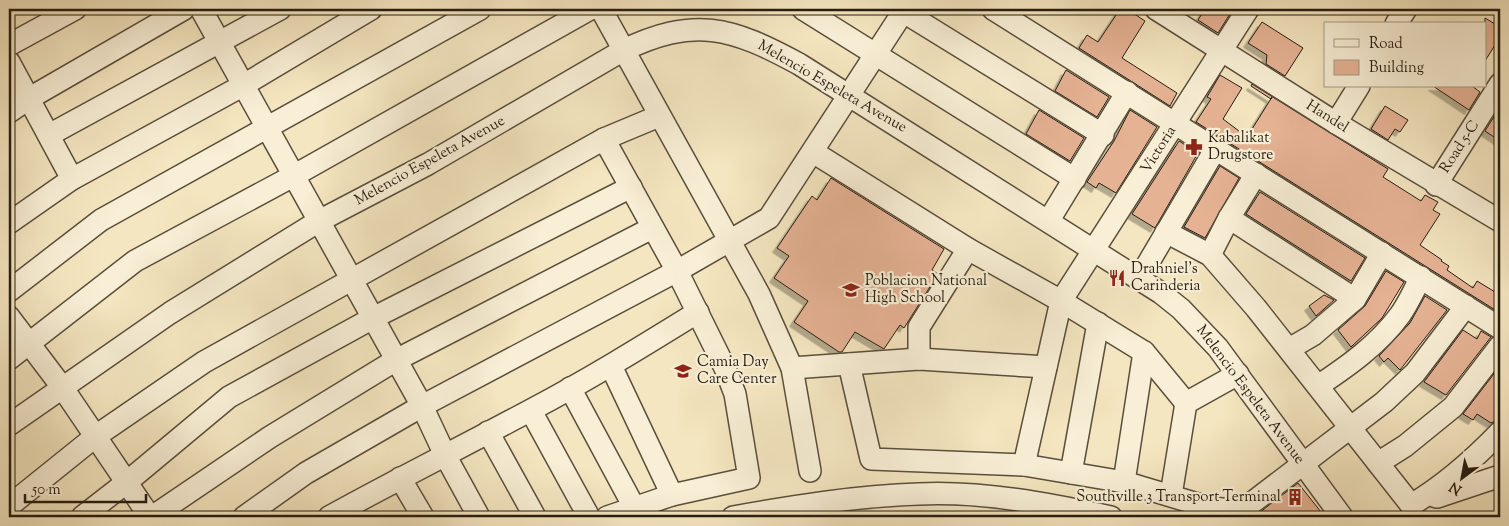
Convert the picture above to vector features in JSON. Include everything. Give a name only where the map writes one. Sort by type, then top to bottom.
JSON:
[{"type":"street","points":[[9,45],[75,9]]},
{"type":"street","points":[[9,112],[28,99],[184,9]]},
{"type":"street","points":[[201,9],[242,86],[295,174],[319,221],[422,406],[445,455],[479,517]]},
{"type":"street","points":[[49,135],[280,9]]},
{"type":"street","points":[[9,223],[72,179],[242,86],[371,9]]},
{"type":"street","points":[[9,291],[101,220],[480,9]]},
{"type":"street","points":[[9,358],[135,261],[590,9]]},
{"type":"street","points":[[601,9],[622,51],[759,294],[792,368],[810,471]]},
{"type":"street","points":[[803,9],[1075,179]]},
{"type":"street","points":[[993,9],[1500,328]]},
{"type":"street","name":"Handel","points":[[1156,9],[1436,185],[1500,221]]},
{"type":"street","name":"Victoria","points":[[1061,301],[1096,250],[1248,9]]},
{"type":"street","points":[[1397,22],[1406,9]]},
{"type":"street","points":[[244,517],[306,473],[422,406],[677,271],[769,218],[876,55],[903,10],[1103,135]]},
{"type":"street","name":"Melencio Espeleta Avenue","points":[[9,425],[170,313],[319,221],[428,164],[622,51],[649,38],[681,30],[710,30],[730,32],[770,48],[850,95],[1140,278],[1188,315],[1218,348],[1342,517]]},
{"type":"street","points":[[9,62],[72,179]]},
{"type":"street","name":"Road 5-C","points":[[1436,185],[1500,84]]},
{"type":"street","points":[[1336,123],[1358,88]]},
{"type":"street","points":[[1049,220],[1103,135],[1127,92]]},
{"type":"street","points":[[9,506],[96,436],[204,362],[604,139],[659,116]]},
{"type":"street","points":[[604,139],[677,271],[698,312],[735,394],[748,478],[672,495],[607,517]]},
{"type":"street","points":[[1140,278],[1216,148]]},
{"type":"street","points":[[813,152],[968,249],[1061,301],[1144,352],[1186,402],[1171,495]]},
{"type":"street","points":[[1210,255],[1229,218],[1256,174]]},
{"type":"street","points":[[82,517],[128,482],[229,397],[373,318],[631,187]]},
{"type":"street","points":[[1229,218],[1354,299]]},
{"type":"street","points":[[9,317],[30,342],[62,387],[151,517],[270,437],[396,360],[652,228]]},
{"type":"street","points":[[1166,232],[1210,255],[1318,386],[1411,505],[1474,459],[1500,432]]},
{"type":"street","points":[[919,359],[919,327],[968,249]]},
{"type":"street","points":[[1288,349],[1313,335],[1354,299],[1382,253]]},
{"type":"street","points":[[1318,386],[1349,365],[1382,338],[1400,314],[1421,277]]},
{"type":"street","points":[[1024,465],[1061,301]]},
{"type":"street","points":[[850,364],[871,460],[1024,465],[1124,482],[1211,508],[1233,510],[1249,505],[1384,402],[1415,373],[1466,306]]},
{"type":"street","points":[[330,517],[400,478],[531,411],[611,366],[698,312]]},
{"type":"street","points":[[1071,473],[1098,323]]},
{"type":"street","points":[[1378,463],[1405,446],[1453,407],[1500,346]]},
{"type":"street","points":[[1124,482],[1144,352]]},
{"type":"street","points":[[792,368],[919,359],[1046,367]]},
{"type":"street","points":[[611,366],[672,495]]},
{"type":"street","points":[[1186,402],[1238,374]]},
{"type":"street","points":[[570,388],[634,507]]},
{"type":"street","points":[[531,411],[589,517]]},
{"type":"street","points":[[488,432],[535,517]]},
{"type":"street","points":[[1428,494],[1437,497],[1500,476]]},
{"type":"street","points":[[400,478],[423,517]]},
{"type":"street","points":[[733,517],[848,499],[920,494],[1033,502],[1111,517]]},
{"type":"building","points":[[1120,9],[1127,9],[1145,21],[1122,58],[1177,93],[1170,106],[1079,48],[1087,35],[1098,42]]},
{"type":"building","points":[[1205,9],[1233,9],[1218,33],[1198,20]]},
{"type":"building","points":[[1485,18],[1500,27],[1500,37],[1486,59],[1486,22]]},
{"type":"building","points":[[1262,22],[1303,48],[1285,76],[1266,64],[1267,55],[1248,43]]},
{"type":"building","points":[[1066,70],[1109,97],[1097,117],[1055,91]]},
{"type":"building","points":[[1220,75],[1242,88],[1223,119],[1247,137],[1271,99],[1251,86],[1252,84],[1388,169],[1383,177],[1421,201],[1425,195],[1438,202],[1433,210],[1440,214],[1420,245],[1449,266],[1447,270],[1473,288],[1477,281],[1500,295],[1500,313],[1196,122],[1211,99],[1207,97]]},
{"type":"building","points":[[1436,88],[1475,88],[1480,92],[1469,110]]},
{"type":"building","points":[[1385,106],[1408,120],[1400,132],[1395,129],[1388,140],[1371,129]]},
{"type":"building","points":[[1500,107],[1500,141],[1485,131]]},
{"type":"building","points":[[1039,110],[1084,138],[1070,161],[1026,134]]},
{"type":"building","points":[[1130,110],[1157,127],[1116,193],[1099,183],[1096,188],[1087,182],[1114,141]]},
{"type":"building","points":[[1179,141],[1198,153],[1155,228],[1132,214]]},
{"type":"building","points":[[1220,166],[1239,178],[1205,238],[1184,227]]},
{"type":"building","name":"Poblacion National High School","points":[[831,178],[944,249],[932,270],[938,274],[904,328],[900,325],[884,349],[855,332],[842,352],[839,352],[794,322],[808,301],[774,278],[789,256],[777,248],[812,196],[817,200]]},
{"type":"building","points":[[1260,192],[1365,258],[1351,281],[1246,214]]},
{"type":"building","points":[[1386,271],[1404,282],[1382,318],[1351,347],[1338,330],[1365,306]]},
{"type":"building","points":[[1324,295],[1334,300],[1316,316],[1309,306]]},
{"type":"building","points":[[1425,296],[1447,310],[1400,370],[1388,358],[1384,362],[1379,356],[1410,323]]},
{"type":"building","points":[[1463,330],[1477,339],[1481,331],[1491,337],[1446,395],[1424,382]]},
{"type":"building","points":[[1500,366],[1500,419],[1491,423],[1477,414],[1473,420],[1463,414]]},
{"type":"building","name":"Southville 3 Transport Terminal","points":[[1298,483],[1325,517],[1254,517],[1273,502]]},
{"type":"place","name":"Kabalikat Drugstore","points":[[1194,147]]},
{"type":"place","name":"Drahniel's Carinderia","points":[[1117,278]]},
{"type":"place","name":"Poblacion National High School","points":[[851,290]]},
{"type":"place","name":"Camia Day Care Center","points":[[683,371]]},
{"type":"place","name":"Southville 3 Transport Terminal","points":[[1295,497]]}]
